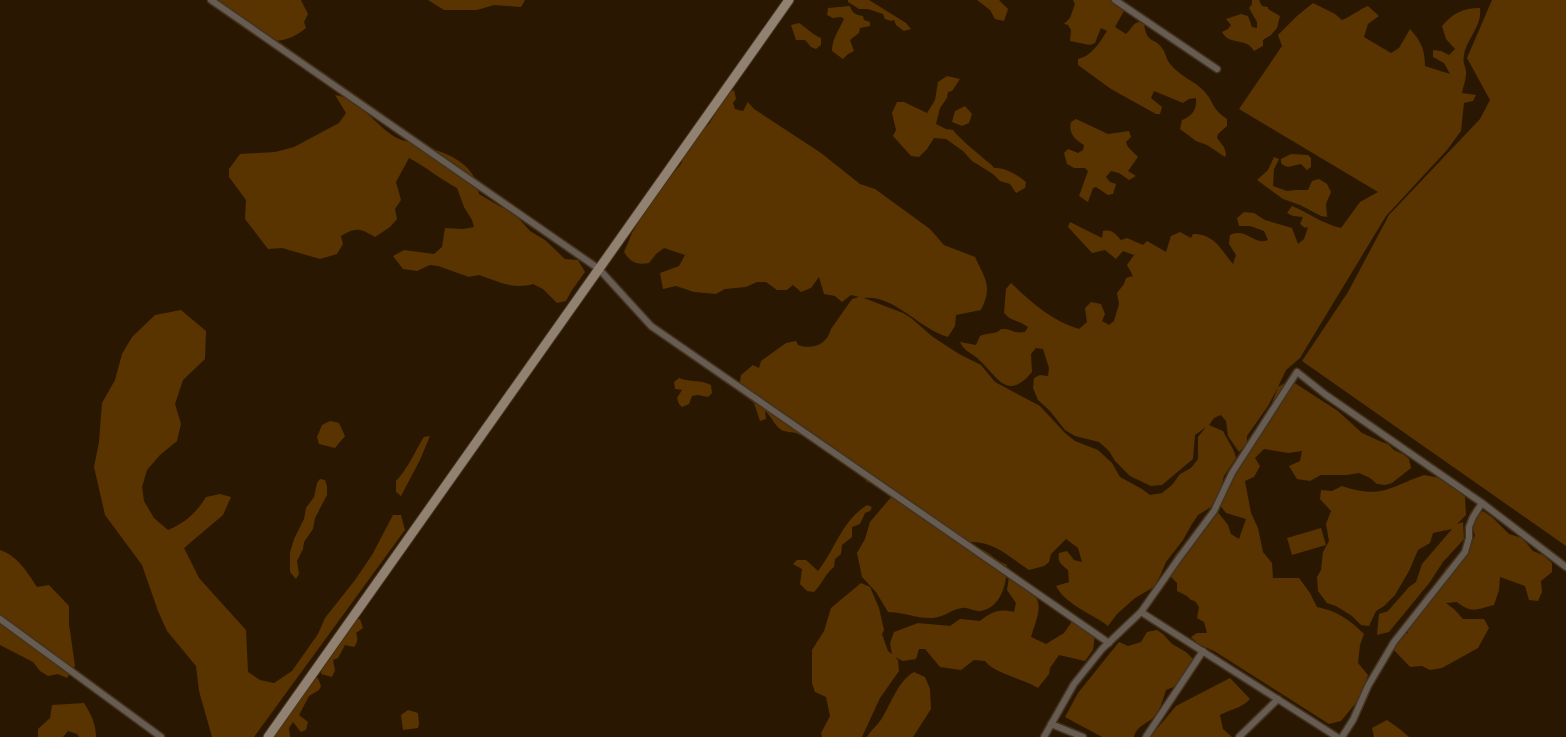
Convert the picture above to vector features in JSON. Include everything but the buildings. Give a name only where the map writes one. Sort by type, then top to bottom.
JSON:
[{"type":"street","points":[[211,0],[599,269],[651,326],[1109,643]]},
{"type":"street","points":[[268,737],[788,0]]},
{"type":"street","points":[[1115,0],[1217,69]]},
{"type":"street","points":[[1044,737],[1074,684],[1109,643],[1141,612],[1214,511],[1232,473],[1297,372],[1326,395],[1482,503],[1566,566]]},
{"type":"street","points":[[1342,737],[1353,720],[1368,686],[1394,642],[1465,552],[1469,538],[1469,527],[1482,503]]},
{"type":"street","points":[[1141,612],[1337,737]]},
{"type":"street","points":[[0,619],[161,737]]},
{"type":"street","points":[[1146,737],[1203,651]]},
{"type":"street","points":[[1239,737],[1278,699]]},
{"type":"street","points":[[1051,724],[1084,737]]},
{"type":"shaded area","points":[[212,0],[301,0],[308,14],[304,22],[306,28],[292,37],[275,41]]},
{"type":"shaded area","points":[[428,0],[525,0],[521,7],[494,5],[477,10],[444,10]]},
{"type":"shaded area","points":[[848,0],[869,0],[906,23],[911,29],[904,31],[896,25],[894,20],[885,19],[883,14],[868,9],[859,9],[848,2]]},
{"type":"shaded area","points":[[977,0],[999,0],[1008,9],[1004,21],[995,19],[990,10]]},
{"type":"shaded area","points":[[1073,0],[1114,0],[1125,9],[1115,27],[1126,34],[1135,24],[1140,22],[1144,24],[1147,35],[1162,48],[1171,65],[1201,88],[1216,109],[1227,119],[1227,126],[1218,134],[1217,138],[1224,147],[1225,157],[1207,145],[1196,141],[1180,129],[1182,120],[1189,117],[1195,109],[1196,98],[1189,99],[1183,103],[1154,91],[1151,98],[1162,107],[1160,114],[1156,114],[1111,89],[1078,65],[1078,59],[1092,52],[1107,31],[1101,28],[1095,43],[1090,45],[1070,41],[1071,30],[1068,25],[1064,24],[1070,18],[1075,4]]},
{"type":"shaded area","points":[[1252,0],[1259,0],[1262,6],[1268,7],[1268,9],[1280,16],[1277,28],[1263,40],[1263,46],[1254,51],[1247,44],[1229,39],[1222,32],[1231,25],[1226,19],[1241,14],[1248,16],[1252,27],[1257,28],[1257,22],[1249,8]]},
{"type":"shaded area","points":[[1492,0],[1566,0],[1566,546],[1302,361],[1348,292],[1389,215],[1480,119],[1490,100],[1467,58]]},
{"type":"shaded area","points":[[1313,3],[1335,14],[1342,20],[1368,6],[1379,16],[1368,24],[1364,37],[1391,53],[1399,48],[1410,29],[1422,46],[1425,66],[1450,74],[1444,63],[1433,57],[1433,50],[1449,55],[1455,49],[1446,39],[1442,26],[1459,12],[1480,8],[1479,21],[1468,43],[1464,58],[1466,79],[1462,93],[1476,95],[1473,101],[1464,103],[1461,131],[1447,150],[1386,216],[1300,358],[1286,370],[1268,406],[1247,436],[1247,444],[1239,452],[1228,436],[1226,421],[1221,415],[1214,418],[1209,425],[1223,431],[1236,458],[1224,476],[1219,496],[1211,507],[1198,515],[1183,540],[1166,562],[1154,587],[1135,598],[1117,614],[1108,626],[1072,604],[1060,593],[1056,586],[1069,582],[1068,570],[1059,561],[1059,553],[1067,551],[1074,560],[1082,562],[1078,548],[1066,539],[1051,554],[1049,562],[1044,566],[1029,570],[994,547],[979,542],[970,542],[1007,565],[1002,593],[994,605],[988,609],[979,611],[962,608],[933,618],[888,612],[876,592],[862,577],[857,553],[865,539],[870,522],[892,496],[882,487],[867,482],[857,472],[814,442],[796,433],[780,429],[765,411],[766,419],[760,421],[754,403],[739,388],[741,375],[753,365],[759,368],[761,361],[786,343],[796,341],[798,345],[809,347],[818,345],[826,339],[852,299],[859,297],[851,295],[842,302],[835,296],[824,294],[819,277],[811,288],[801,292],[793,285],[787,290],[777,290],[766,282],[757,282],[746,287],[725,289],[716,294],[694,292],[676,286],[663,289],[660,273],[679,266],[685,255],[664,248],[649,263],[641,264],[629,259],[624,252],[644,212],[681,164],[685,153],[699,130],[709,124],[727,94],[734,90],[736,99],[733,103],[735,109],[743,111],[748,102],[754,109],[821,153],[860,184],[875,189],[930,229],[944,245],[975,257],[987,288],[987,295],[981,310],[956,315],[955,326],[948,337],[937,333],[897,307],[875,298],[864,298],[903,313],[933,337],[959,354],[981,365],[995,382],[1040,406],[1075,441],[1098,450],[1112,463],[1120,477],[1150,495],[1162,493],[1172,485],[1180,474],[1191,468],[1198,459],[1198,437],[1206,427],[1195,435],[1193,459],[1162,485],[1151,486],[1130,476],[1099,442],[1075,436],[1065,430],[1050,411],[1038,400],[1033,388],[1034,378],[1040,375],[1048,376],[1049,368],[1043,349],[1036,348],[1031,354],[1032,372],[1023,381],[1008,386],[996,378],[977,358],[965,350],[960,342],[976,345],[980,336],[995,333],[1001,329],[1025,332],[1028,327],[1004,313],[1006,289],[1011,283],[1042,310],[1069,326],[1079,329],[1087,322],[1085,308],[1091,302],[1101,304],[1105,314],[1102,321],[1109,325],[1114,321],[1119,304],[1117,293],[1126,278],[1133,276],[1127,265],[1134,255],[1123,251],[1116,259],[1105,250],[1092,253],[1068,227],[1070,222],[1102,238],[1103,231],[1114,232],[1121,240],[1127,238],[1143,245],[1147,241],[1166,252],[1171,236],[1180,232],[1191,238],[1193,234],[1201,235],[1217,244],[1233,264],[1236,255],[1229,244],[1230,235],[1241,233],[1258,241],[1268,240],[1264,231],[1250,226],[1239,226],[1237,218],[1244,212],[1254,213],[1265,220],[1292,228],[1298,244],[1304,239],[1308,227],[1305,228],[1300,224],[1303,217],[1287,213],[1292,206],[1328,224],[1341,228],[1360,202],[1378,192],[1239,109],[1282,46],[1278,35]]},
{"type":"shaded area","points":[[850,6],[855,13],[863,16],[864,20],[870,22],[870,26],[860,28],[859,33],[850,40],[854,51],[843,59],[832,51],[832,47],[844,19],[841,17],[833,18],[827,15],[828,8]]},
{"type":"shaded area","points":[[799,23],[821,38],[821,45],[816,49],[811,47],[805,40],[796,40],[791,25]]},
{"type":"shaded area","points":[[947,76],[960,79],[952,91],[948,92],[947,98],[940,108],[936,124],[953,130],[994,168],[1007,170],[1026,182],[1025,188],[1016,193],[1010,184],[1000,181],[946,139],[934,138],[919,157],[911,156],[893,136],[896,130],[892,113],[897,102],[904,102],[927,113],[935,100],[938,82]]},
{"type":"shaded area","points":[[335,95],[352,101],[395,137],[439,151],[458,160],[472,174],[479,194],[501,207],[511,210],[530,231],[545,240],[565,259],[578,260],[585,272],[566,301],[557,303],[543,289],[533,284],[526,286],[512,285],[479,275],[469,277],[430,265],[417,271],[403,269],[393,256],[404,250],[434,254],[442,247],[445,228],[463,229],[474,227],[457,188],[409,158],[396,182],[401,200],[395,209],[397,219],[390,227],[375,237],[362,230],[351,231],[341,236],[343,244],[337,254],[320,259],[282,248],[268,249],[245,219],[246,200],[229,177],[229,169],[240,154],[275,152],[294,147],[339,123],[346,113]]},
{"type":"shaded area","points":[[965,106],[972,114],[969,123],[962,126],[952,122],[955,111]]},
{"type":"shaded area","points":[[1076,119],[1108,134],[1129,131],[1131,137],[1126,142],[1128,147],[1138,157],[1128,171],[1136,176],[1129,180],[1119,173],[1111,171],[1106,177],[1110,182],[1116,184],[1113,194],[1108,195],[1096,187],[1093,188],[1088,202],[1079,196],[1088,171],[1085,168],[1074,168],[1067,164],[1064,153],[1068,149],[1078,153],[1083,150],[1084,145],[1075,138],[1070,130],[1071,122]]},
{"type":"shaded area","points":[[1291,154],[1308,155],[1311,158],[1311,167],[1307,170],[1301,164],[1288,167],[1283,165],[1281,159]]},
{"type":"shaded area","points":[[1274,157],[1279,159],[1274,169],[1273,186],[1287,191],[1308,190],[1312,181],[1319,179],[1327,184],[1331,192],[1326,204],[1327,217],[1283,199],[1257,180],[1268,170]]},
{"type":"shaded area","points":[[181,310],[206,331],[205,359],[183,380],[175,404],[181,424],[177,441],[160,455],[147,470],[142,487],[144,501],[154,518],[168,530],[190,516],[199,508],[206,497],[220,494],[231,497],[223,515],[184,548],[199,578],[246,630],[248,672],[260,680],[274,683],[292,671],[318,634],[325,618],[372,555],[393,515],[401,515],[405,530],[254,737],[212,737],[199,691],[196,666],[167,631],[142,565],[105,515],[94,467],[99,442],[102,403],[115,380],[122,354],[132,337],[155,315]]},
{"type":"shaded area","points":[[679,378],[711,385],[712,393],[708,397],[692,396],[689,404],[682,407],[677,398],[682,390],[675,389],[674,382]]},
{"type":"shaded area","points":[[1290,380],[1338,411],[1362,433],[1388,444],[1394,450],[1403,454],[1409,459],[1411,468],[1392,483],[1385,485],[1377,484],[1359,473],[1321,475],[1310,481],[1297,479],[1289,466],[1300,461],[1302,451],[1288,453],[1264,449],[1255,458],[1260,466],[1254,477],[1245,481],[1251,513],[1258,528],[1263,552],[1272,563],[1273,578],[1299,578],[1317,607],[1342,616],[1364,634],[1360,645],[1358,663],[1368,675],[1360,698],[1341,721],[1329,724],[1214,651],[1198,644],[1191,637],[1197,633],[1207,633],[1204,622],[1197,618],[1199,607],[1195,601],[1177,591],[1177,583],[1170,576],[1172,562],[1176,554],[1207,517],[1217,511],[1228,525],[1231,534],[1239,539],[1246,519],[1226,513],[1219,504],[1228,482],[1256,434],[1262,419],[1270,408],[1278,387]]},
{"type":"shaded area","points":[[330,421],[339,423],[345,436],[335,448],[319,444],[317,437],[322,425]]},
{"type":"shaded area","points":[[430,436],[401,496],[396,492],[396,481],[408,465],[424,437]]},
{"type":"shaded area","points":[[1424,475],[1447,479],[1465,497],[1466,515],[1457,524],[1463,522],[1464,539],[1443,562],[1430,582],[1389,632],[1377,635],[1379,614],[1388,611],[1409,587],[1416,582],[1422,564],[1452,529],[1433,533],[1430,543],[1418,550],[1409,571],[1395,595],[1376,611],[1369,626],[1361,625],[1352,616],[1327,603],[1318,591],[1317,577],[1321,570],[1323,552],[1329,541],[1326,524],[1331,511],[1320,499],[1321,490],[1332,491],[1342,486],[1366,492],[1376,492],[1392,488]]},
{"type":"shaded area","points":[[320,479],[325,480],[327,495],[315,518],[313,529],[304,542],[297,561],[299,574],[296,579],[290,572],[290,552],[304,519],[306,508],[314,497],[317,483]]},
{"type":"shaded area","points":[[867,505],[872,507],[870,511],[865,513],[860,524],[852,527],[852,537],[842,545],[841,554],[835,559],[834,567],[814,592],[807,591],[800,584],[802,569],[793,564],[797,560],[806,560],[818,571],[845,527]]},
{"type":"shaded area","points":[[1483,511],[1509,534],[1522,538],[1533,551],[1543,555],[1552,563],[1552,572],[1541,581],[1542,592],[1538,601],[1529,600],[1525,586],[1500,577],[1499,590],[1494,605],[1475,610],[1466,608],[1457,602],[1446,603],[1463,619],[1484,619],[1489,628],[1478,648],[1442,668],[1430,670],[1422,666],[1410,667],[1392,648],[1400,635],[1408,633],[1407,622],[1426,606],[1424,596],[1438,583],[1446,568],[1470,548],[1475,535],[1470,522]]},
{"type":"shaded area","points":[[1321,528],[1326,545],[1292,555],[1287,538]]},
{"type":"shaded area","points":[[0,550],[17,560],[37,587],[49,585],[69,606],[69,624],[75,666],[67,678],[58,674],[48,676],[40,671],[33,662],[0,645]]},
{"type":"shaded area","points":[[1009,576],[1029,590],[1038,600],[1038,614],[1031,637],[1046,644],[1064,633],[1073,620],[1095,634],[1093,650],[1085,661],[1059,655],[1050,668],[1049,674],[1038,688],[1002,673],[985,661],[974,660],[961,670],[940,667],[925,649],[919,649],[916,659],[903,661],[895,657],[898,660],[899,671],[880,698],[862,737],[822,737],[821,733],[830,716],[826,697],[815,692],[812,683],[812,650],[824,631],[831,608],[861,583],[870,587],[879,608],[884,630],[882,634],[888,651],[892,654],[890,643],[894,632],[918,623],[950,626],[960,619],[980,621],[996,612],[1004,610],[1014,612],[1016,603],[1007,590]]},
{"type":"shaded area","points":[[356,619],[360,619],[363,628],[356,633],[357,640],[354,647],[345,645],[338,658],[333,660],[335,670],[332,677],[321,674],[322,663]]},
{"type":"shaded area","points":[[1157,630],[1195,661],[1181,684],[1166,690],[1156,714],[1135,733],[1134,737],[1102,737],[1065,717],[1078,693],[1119,642],[1128,646],[1141,642],[1147,632]]},
{"type":"shaded area","points":[[914,672],[925,677],[930,689],[931,709],[913,737],[867,737],[882,718],[899,686]]},
{"type":"shaded area","points":[[314,678],[318,678],[321,686],[319,690],[309,696],[299,715],[308,722],[306,730],[301,732],[293,722],[289,728],[290,737],[273,737]]},
{"type":"shaded area","points":[[1230,678],[1250,699],[1220,715],[1223,729],[1232,737],[1150,737],[1176,706]]},
{"type":"shaded area","points":[[84,703],[93,719],[96,737],[79,737],[77,734],[68,731],[63,737],[38,737],[38,729],[50,718],[52,705]]},
{"type":"shaded area","points":[[408,710],[418,713],[418,728],[403,730],[401,715]]},
{"type":"shaded area","points":[[1387,720],[1409,737],[1374,737],[1372,728]]}]
